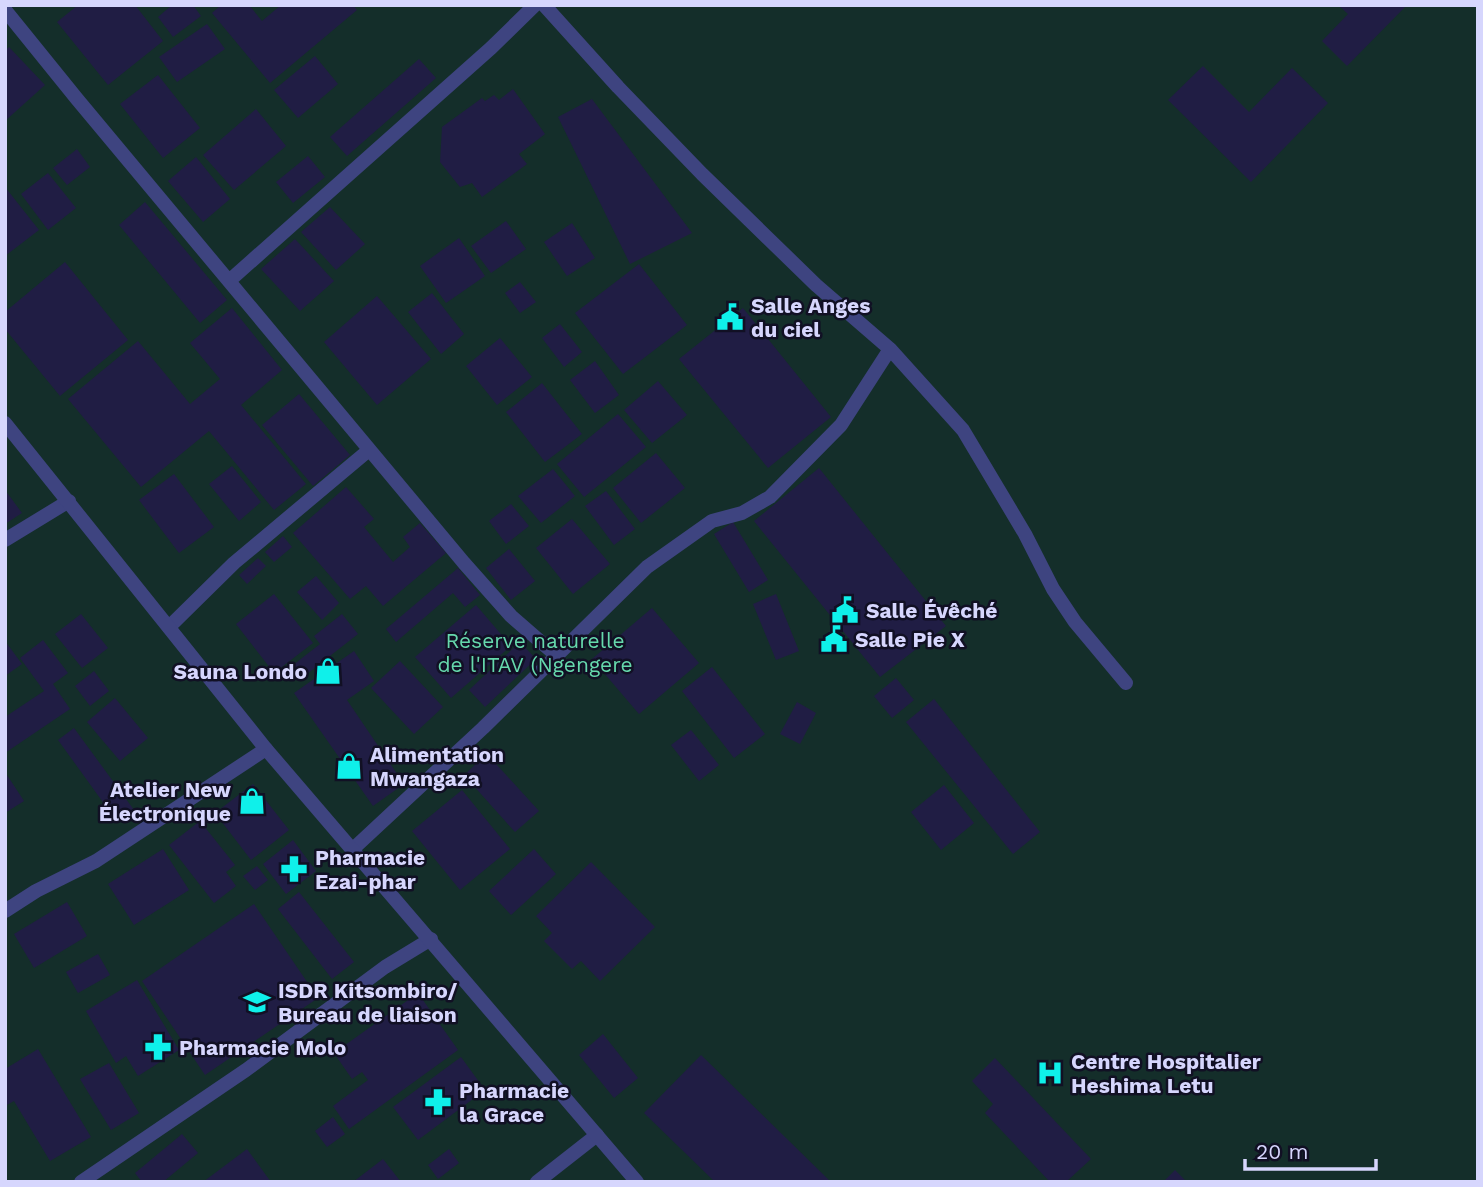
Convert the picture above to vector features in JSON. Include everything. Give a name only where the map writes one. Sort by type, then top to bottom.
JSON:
[{"type":"street","points":[[229,281],[491,48],[535,5]]},
{"type":"street","points":[[544,5],[702,174],[816,285],[890,349],[963,430],[1025,534],[1060,600],[1126,683]]},
{"type":"street","points":[[5,10],[464,563],[511,616],[556,656]]},
{"type":"street","points":[[354,849],[648,567],[712,521],[742,513],[770,497],[841,425],[890,349]]},
{"type":"street","points":[[5,423],[265,749],[354,849],[637,1182]]},
{"type":"street","points":[[169,627],[234,563],[369,450]]},
{"type":"street","points":[[5,540],[69,501]]},
{"type":"street","points":[[5,911],[36,891],[96,860],[265,749]]},
{"type":"street","points":[[80,1182],[246,1070],[385,967],[431,939]]},
{"type":"street","points":[[537,1182],[597,1135]]},
{"type":"green space","name":"Réserve naturelle de l'ITAV (Ngengere","points":[[5,5],[1478,5],[1478,1182],[5,1182]]},
{"type":"building","points":[[78,5],[135,5],[163,41],[108,85],[57,22]]},
{"type":"building","points":[[172,5],[193,5],[201,16],[173,37],[158,17]]},
{"type":"building","points":[[221,5],[249,5],[262,21],[281,5],[353,5],[357,10],[270,83],[212,13]]},
{"type":"building","points":[[1338,5],[1407,5],[1347,66],[1322,41],[1348,14]]},
{"type":"building","points":[[207,24],[225,49],[177,82],[159,57]]},
{"type":"building","points":[[9,47],[45,85],[5,121],[5,51]]},
{"type":"building","points":[[315,56],[338,84],[298,118],[274,90]]},
{"type":"building","points":[[419,59],[436,78],[347,156],[330,137]]},
{"type":"building","points":[[1203,66],[1249,112],[1292,68],[1328,103],[1251,182],[1168,100]]},
{"type":"building","points":[[158,75],[200,128],[163,158],[120,104]]},
{"type":"building","points":[[513,89],[545,134],[519,154],[527,164],[482,197],[472,183],[460,187],[440,162],[442,127],[482,98],[485,101],[494,95],[499,100]]},
{"type":"building","points":[[592,99],[692,233],[630,264],[558,117]]},
{"type":"building","points":[[256,109],[286,146],[234,190],[203,155]]},
{"type":"building","points":[[77,149],[90,167],[67,185],[53,168]]},
{"type":"building","points":[[308,156],[325,177],[293,203],[276,182]]},
{"type":"building","points":[[196,157],[230,199],[203,222],[168,181]]},
{"type":"building","points":[[48,173],[76,208],[48,230],[21,194]]},
{"type":"building","points":[[5,187],[39,230],[5,256]]},
{"type":"building","points":[[145,202],[227,300],[200,323],[119,225]]},
{"type":"building","points":[[330,207],[365,244],[336,270],[301,232]]},
{"type":"building","points":[[506,221],[526,249],[491,273],[471,246]]},
{"type":"building","points":[[572,223],[595,258],[567,276],[544,242]]},
{"type":"building","points":[[459,238],[485,276],[446,303],[420,266]]},
{"type":"building","points":[[295,239],[334,281],[300,311],[261,269]]},
{"type":"building","points":[[65,262],[128,340],[60,396],[5,329],[5,312]]},
{"type":"building","points":[[639,264],[687,325],[623,374],[575,313]]},
{"type":"building","points":[[520,282],[536,302],[520,313],[505,293]]},
{"type":"building","points":[[432,293],[464,334],[441,354],[408,312]]},
{"type":"building","points":[[377,296],[431,359],[377,405],[324,342]]},
{"type":"building","points":[[232,308],[282,370],[241,405],[306,484],[274,510],[209,431],[141,487],[68,399],[138,341],[190,404],[220,379],[190,343]]},
{"type":"building","points":[[743,308],[831,417],[768,468],[679,359]]},
{"type":"building","points":[[560,324],[582,352],[564,367],[542,338]]},
{"type":"building","points":[[500,338],[532,377],[497,405],[466,366]]},
{"type":"building","points":[[595,361],[619,395],[595,413],[570,380]]},
{"type":"building","points":[[658,381],[687,415],[652,443],[624,410]]},
{"type":"building","points":[[542,383],[582,434],[545,462],[506,412]]},
{"type":"building","points":[[299,394],[350,455],[313,486],[262,425]]},
{"type":"building","points":[[618,414],[646,447],[584,497],[557,464]]},
{"type":"building","points":[[656,453],[685,488],[641,523],[613,488]]},
{"type":"building","points":[[232,466],[261,502],[239,521],[209,484]]},
{"type":"building","points":[[819,468],[946,626],[880,677],[754,521]]},
{"type":"building","points":[[553,469],[575,496],[541,523],[518,496]]},
{"type":"building","points":[[174,474],[214,527],[179,553],[139,500]]},
{"type":"building","points":[[346,487],[374,519],[364,527],[393,562],[410,547],[403,537],[420,523],[446,553],[383,606],[366,586],[350,599],[293,533]]},
{"type":"building","points":[[5,490],[22,513],[5,524]]},
{"type":"building","points":[[606,491],[635,529],[614,545],[585,506]]},
{"type":"building","points":[[511,504],[529,526],[506,544],[489,521]]},
{"type":"building","points":[[572,519],[610,564],[573,594],[536,548]]},
{"type":"building","points":[[733,522],[768,580],[749,592],[714,534]]},
{"type":"building","points":[[283,536],[292,547],[274,562],[265,552]]},
{"type":"building","points":[[509,549],[535,581],[511,600],[486,568]]},
{"type":"building","points":[[258,558],[266,566],[247,584],[239,575]]},
{"type":"building","points":[[458,568],[480,595],[465,607],[453,593],[396,642],[386,629]]},
{"type":"building","points":[[316,576],[339,603],[322,620],[297,592]]},
{"type":"building","points":[[274,594],[313,643],[274,673],[236,624]]},
{"type":"building","points":[[776,594],[799,651],[776,660],[753,604]]},
{"type":"building","points":[[476,605],[511,646],[451,698],[415,657]]},
{"type":"building","points":[[652,608],[699,663],[639,714],[592,659]]},
{"type":"building","points":[[81,614],[108,648],[82,668],[55,634]]},
{"type":"building","points":[[342,614],[358,634],[298,681],[288,669],[320,644],[314,636]]},
{"type":"building","points":[[43,640],[68,673],[53,684],[70,709],[5,753],[5,717],[44,691],[20,658]]},
{"type":"building","points":[[5,641],[22,664],[5,676]]},
{"type":"building","points":[[520,642],[536,659],[485,707],[469,690]]},
{"type":"building","points":[[354,651],[374,681],[347,700],[404,784],[373,806],[294,693]]},
{"type":"building","points":[[400,661],[443,707],[414,734],[371,688]]},
{"type":"building","points":[[712,667],[765,734],[734,758],[682,691]]},
{"type":"building","points":[[94,671],[109,691],[90,706],[75,686]]},
{"type":"building","points":[[896,678],[914,700],[892,718],[874,696]]},
{"type":"building","points":[[115,698],[148,738],[120,761],[87,722]]},
{"type":"building","points":[[934,699],[1040,832],[1013,854],[906,722]]},
{"type":"building","points":[[797,702],[816,713],[800,744],[780,734]]},
{"type":"building","points":[[74,728],[134,810],[118,823],[58,740]]},
{"type":"building","points":[[691,730],[719,765],[699,781],[671,745]]},
{"type":"building","points":[[487,754],[539,811],[515,832],[464,775]]},
{"type":"building","points":[[5,772],[24,801],[5,813]]},
{"type":"building","points":[[253,784],[289,830],[251,860],[215,813]]},
{"type":"building","points":[[944,785],[974,823],[941,850],[911,812]]},
{"type":"building","points":[[462,790],[510,849],[460,890],[412,831]]},
{"type":"building","points":[[200,821],[235,865],[226,872],[236,886],[214,903],[169,845]]},
{"type":"building","points":[[293,840],[316,871],[286,894],[263,864]]},
{"type":"building","points":[[163,849],[189,890],[134,925],[108,884]]},
{"type":"building","points":[[534,849],[556,874],[511,915],[489,891]]},
{"type":"building","points":[[591,862],[655,927],[600,981],[581,961],[572,969],[544,941],[552,933],[536,916]]},
{"type":"building","points":[[257,866],[268,880],[255,890],[243,876]]},
{"type":"building","points":[[299,892],[354,962],[332,979],[278,909]]},
{"type":"building","points":[[67,902],[87,936],[34,968],[14,934]]},
{"type":"building","points":[[254,904],[318,998],[205,1075],[142,981]]},
{"type":"building","points":[[98,954],[110,975],[78,993],[66,972]]},
{"type":"building","points":[[137,980],[179,1050],[138,1076],[126,1056],[116,1063],[86,1011]]},
{"type":"building","points":[[418,993],[458,1050],[349,1129],[333,1106],[368,1080],[362,1072],[352,1079],[334,1053]]},
{"type":"building","points":[[603,1034],[638,1078],[614,1098],[579,1055]]},
{"type":"building","points":[[38,1049],[91,1137],[50,1161],[14,1101],[5,1106],[5,1069]]},
{"type":"building","points":[[701,1055],[831,1182],[715,1182],[644,1113]]},
{"type":"building","points":[[461,1057],[485,1090],[418,1140],[393,1107]]},
{"type":"building","points":[[995,1058],[1091,1159],[1066,1182],[1050,1182],[985,1113],[993,1104],[972,1081]]},
{"type":"building","points":[[109,1063],[139,1113],[111,1130],[80,1079]]},
{"type":"building","points":[[333,1117],[345,1134],[327,1147],[315,1131]]},
{"type":"building","points":[[182,1134],[198,1153],[163,1182],[142,1182],[135,1173]]},
{"type":"building","points":[[247,1149],[271,1182],[203,1182]]},
{"type":"building","points":[[449,1149],[459,1163],[438,1179],[428,1165]]},
{"type":"building","points":[[383,1159],[401,1182],[353,1182]]},
{"type":"building","points":[[1175,1170],[1187,1182],[1163,1182]]},
{"type":"place","name":"Salle Anges du ciel","points":[[730,317]]},
{"type":"place","name":"Salle Évêché","points":[[845,610]]},
{"type":"place","name":"Salle Pie X","points":[[834,639]]},
{"type":"place","name":"Sauna Londo","points":[[328,671]]},
{"type":"place","name":"Alimentation Mwangaza","points":[[349,766]]},
{"type":"place","name":"Atelier New Électronique","points":[[252,801]]},
{"type":"place","name":"Pharmacie Ezai-phar","points":[[294,869]]},
{"type":"place","name":"ISDR Kitsombiro/ Bureau de liaison","points":[[257,1002]]},
{"type":"place","name":"Pharmacie Molo","points":[[158,1047]]},
{"type":"place","name":"Centre Hospitalier Heshima Letu","points":[[1050,1073]]},
{"type":"place","name":"Pharmacie la Grace","points":[[438,1102]]}]
